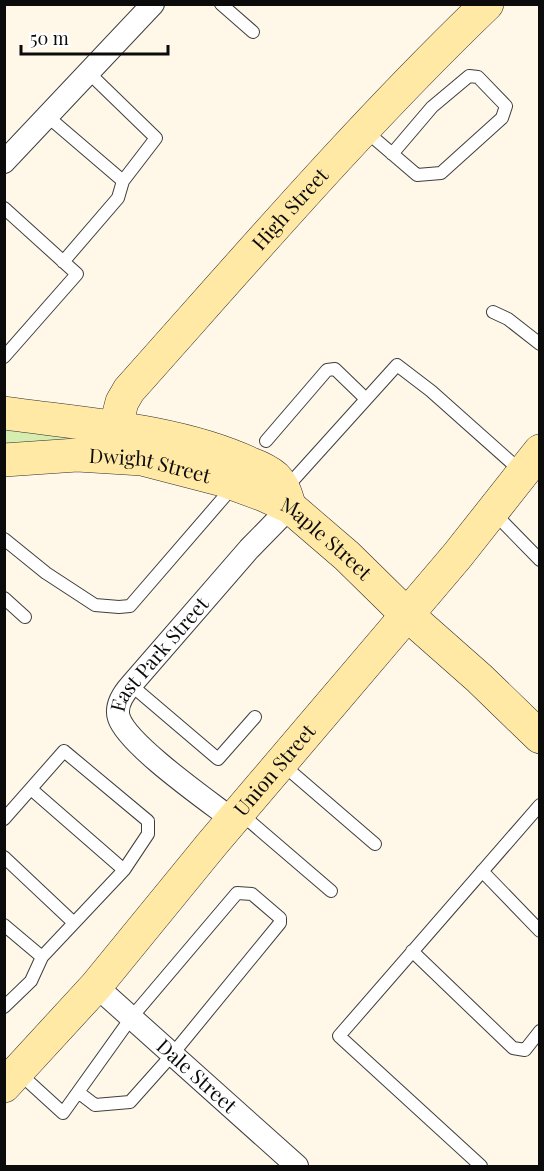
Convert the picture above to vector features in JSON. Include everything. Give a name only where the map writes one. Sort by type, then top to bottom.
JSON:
[{"type":"street","points":[[4,162],[153,4]]},
{"type":"street","name":"High Street","points":[[115,429],[120,406],[129,390],[363,129],[487,4]]},
{"type":"street","name":"Maple Street","points":[[4,413],[175,439],[217,449],[268,472],[287,498],[407,614],[540,736]]},
{"type":"street","name":"Dwight Street","points":[[4,460],[58,455],[120,457],[169,465],[287,498]]},
{"type":"street","name":"Union Street","points":[[11,1079],[96,987],[236,816],[493,511],[531,462]]},
{"type":"street","name":"East Park Street","points":[[236,816],[153,758],[124,730],[118,716],[120,700],[131,684],[249,549],[287,498]]},
{"type":"street","name":"Dale Street","points":[[96,987],[297,1167]]},
{"type":"lane","points":[[221,4],[253,32]]},
{"type":"lane","points":[[63,262],[117,198],[123,181],[156,138],[89,73]]},
{"type":"lane","points":[[363,129],[392,154],[417,175],[441,173],[502,118],[506,106],[478,77],[469,76],[432,107],[392,154]]},
{"type":"lane","points":[[47,116],[123,181]]},
{"type":"lane","points":[[4,208],[77,274],[4,357]]},
{"type":"lane","points":[[493,312],[508,319],[540,344]]},
{"type":"lane","points":[[287,498],[366,399],[397,365],[531,462]]},
{"type":"lane","points":[[266,441],[327,370],[335,369],[366,399]]},
{"type":"lane","points":[[4,539],[46,573],[95,605],[119,608],[130,606],[225,496],[230,482]]},
{"type":"lane","points":[[493,511],[540,560]]},
{"type":"lane","points":[[4,598],[25,617]]},
{"type":"lane","points":[[131,684],[218,759],[255,717]]},
{"type":"lane","points":[[4,819],[64,751],[148,821],[148,834],[124,870],[42,957],[31,981],[4,1007]]},
{"type":"lane","points":[[281,764],[375,844]]},
{"type":"lane","points":[[32,789],[124,870]]},
{"type":"lane","points":[[481,1167],[339,1036],[540,805]]},
{"type":"lane","points":[[236,816],[332,891]]},
{"type":"lane","points":[[4,857],[74,924]]},
{"type":"lane","points":[[482,871],[540,931]]},
{"type":"lane","points":[[11,1079],[63,1113],[78,1092],[131,1018],[237,893],[252,894],[277,914],[280,922],[171,1056],[130,1102],[95,1105],[78,1092]]},
{"type":"lane","points":[[4,925],[42,957]]},
{"type":"lane","points":[[412,951],[513,1048],[525,1050],[540,1031]]},
{"type":"green space","points":[[4,425],[81,433],[73,441],[5,447]]}]
